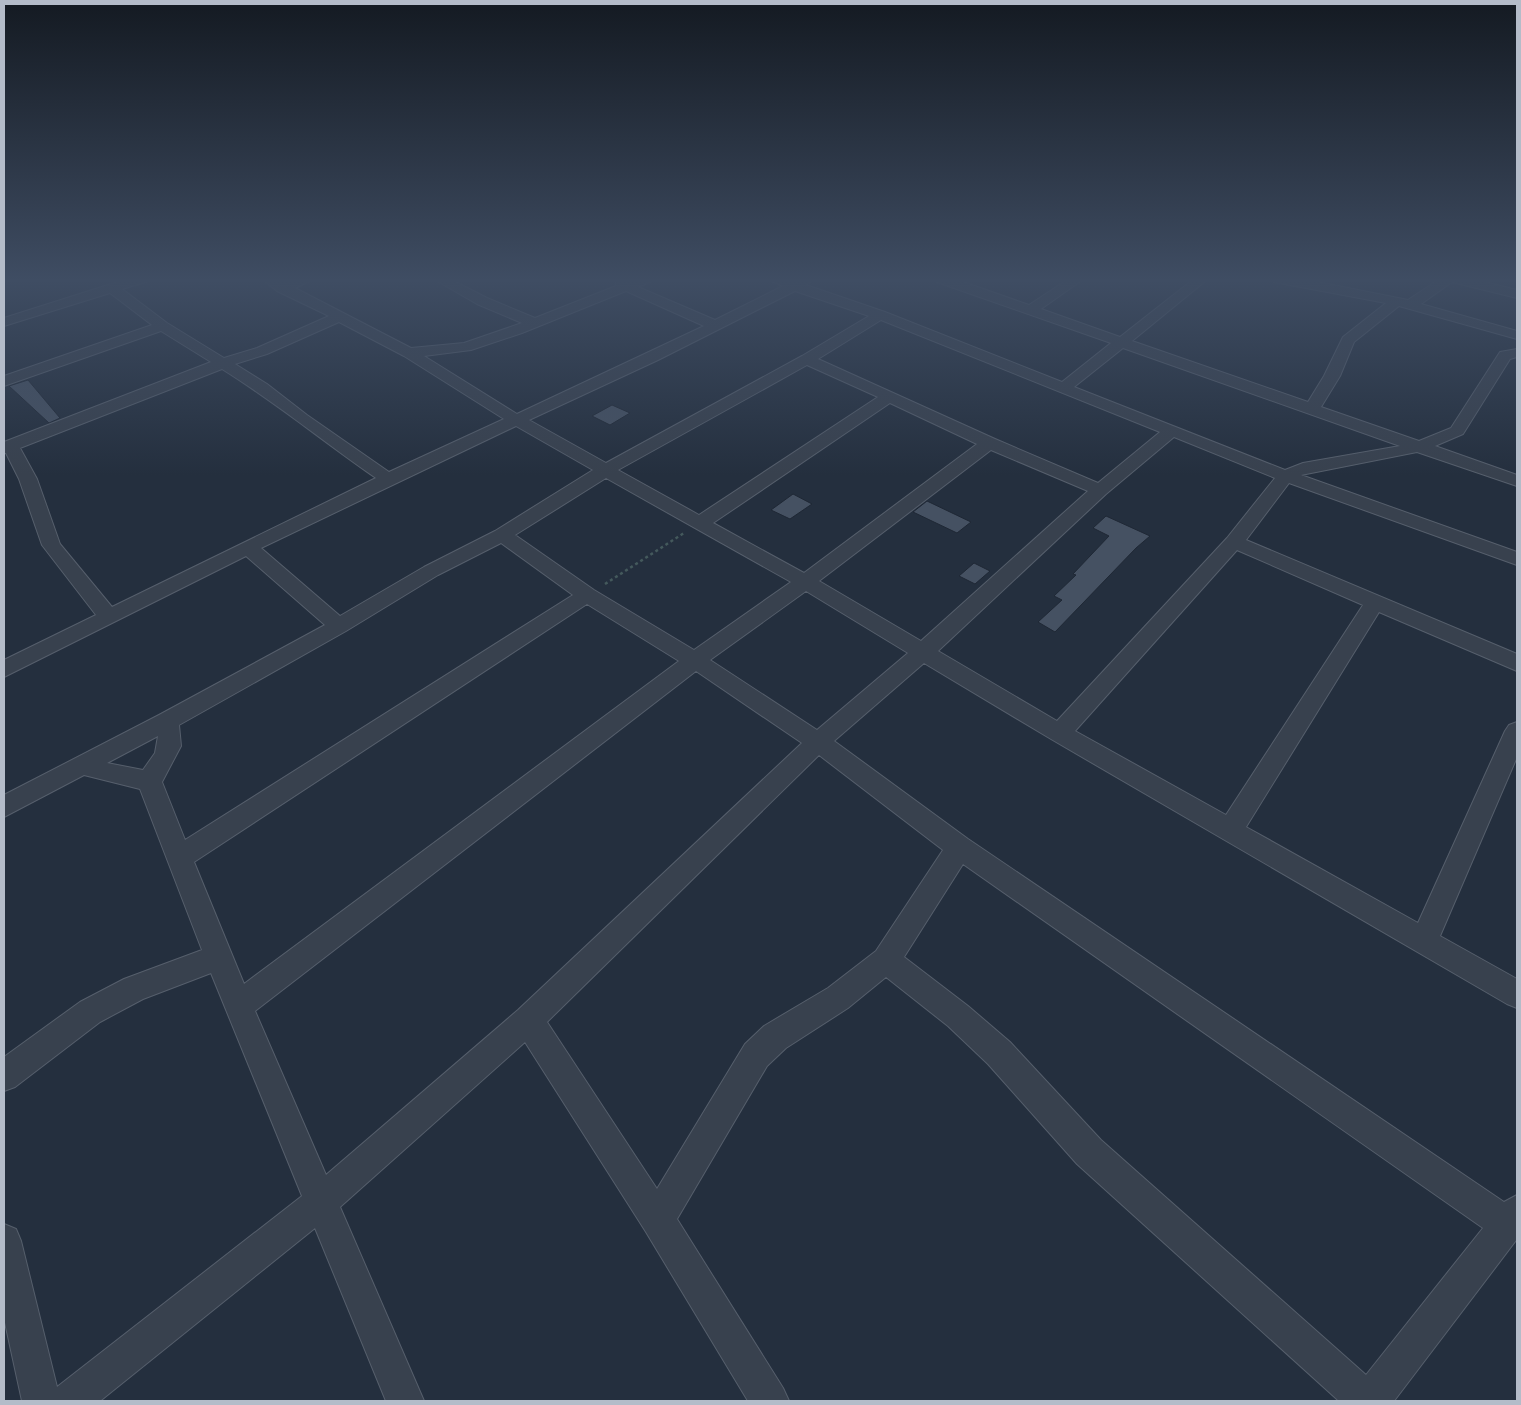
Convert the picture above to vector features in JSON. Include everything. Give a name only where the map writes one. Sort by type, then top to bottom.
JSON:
[{"type":"street","points":[[4,382],[112,344]]},
{"type":"street","points":[[191,344],[283,402],[301,418],[388,479]]},
{"type":"street","points":[[108,616],[52,545],[28,479],[7,447],[279,344]]},
{"type":"street","points":[[390,344],[409,353],[516,420],[805,582],[1059,733],[1517,994]]},
{"type":"street","points":[[409,353],[466,347],[476,344]]},
{"type":"street","points":[[4,669],[388,479],[679,344]]},
{"type":"street","points":[[4,807],[167,721],[339,626],[431,571],[502,536],[606,470],[833,344]]},
{"type":"street","points":[[952,344],[1286,476],[1517,559]]},
{"type":"street","points":[[1063,388],[1121,344]]},
{"type":"street","points":[[1127,344],[1517,481]]},
{"type":"street","points":[[1312,408],[1332,376],[1346,344]]},
{"type":"street","points":[[434,369],[466,347]]},
{"type":"street","points":[[1059,733],[1234,542],[1286,476],[1303,468],[1417,446],[1449,437],[1457,431],[1505,355],[1517,353]]},
{"type":"street","points":[[807,359],[989,443],[1100,490]]},
{"type":"street","points":[[700,523],[889,397]]},
{"type":"street","points":[[70,1401],[321,1202],[528,1020],[818,742],[922,653],[1100,490],[1171,431]]},
{"type":"street","points":[[238,1006],[501,810],[695,660],[805,582],[989,443]]},
{"type":"street","points":[[502,536],[587,595],[695,660],[818,742],[959,847],[1512,1218],[1368,1401],[1089,1152],[999,1053],[958,1016],[886,960]]},
{"type":"street","points":[[1234,542],[1517,663]]},
{"type":"street","points":[[248,547],[339,626]]},
{"type":"street","points":[[179,858],[587,595]]},
{"type":"street","points":[[1230,830],[1375,603]]},
{"type":"street","points":[[150,780],[168,754],[171,734],[167,721]]},
{"type":"street","points":[[1425,940],[1517,731]]},
{"type":"street","points":[[82,765],[108,773],[150,780]]},
{"type":"street","points":[[150,780],[238,1006],[405,1401]]},
{"type":"street","points":[[658,1220],[741,1077],[756,1055],[775,1037],[838,998],[886,960],[959,847]]},
{"type":"street","points":[[4,1076],[90,1012],[134,988],[219,958]]},
{"type":"street","points":[[528,1020],[658,1220],[770,1401]]},
{"type":"street","points":[[4,1241],[41,1401]]},
{"type":"path","points":[[587,595],[700,523]]},
{"type":"building","points":[[28,380],[60,418],[49,423],[9,386]]},
{"type":"building","points":[[612,405],[630,413],[610,425],[592,416]]},
{"type":"building","points":[[793,494],[812,504],[790,519],[771,510]]},
{"type":"building","points":[[927,501],[971,522],[957,533],[913,512]]},
{"type":"building","points":[[1106,516],[1150,536],[1136,548],[1055,632],[1038,622],[1062,600],[1054,596],[1076,575],[1073,574],[1109,536],[1093,528]]},
{"type":"building","points":[[974,563],[990,571],[975,584],[959,576]]}]
